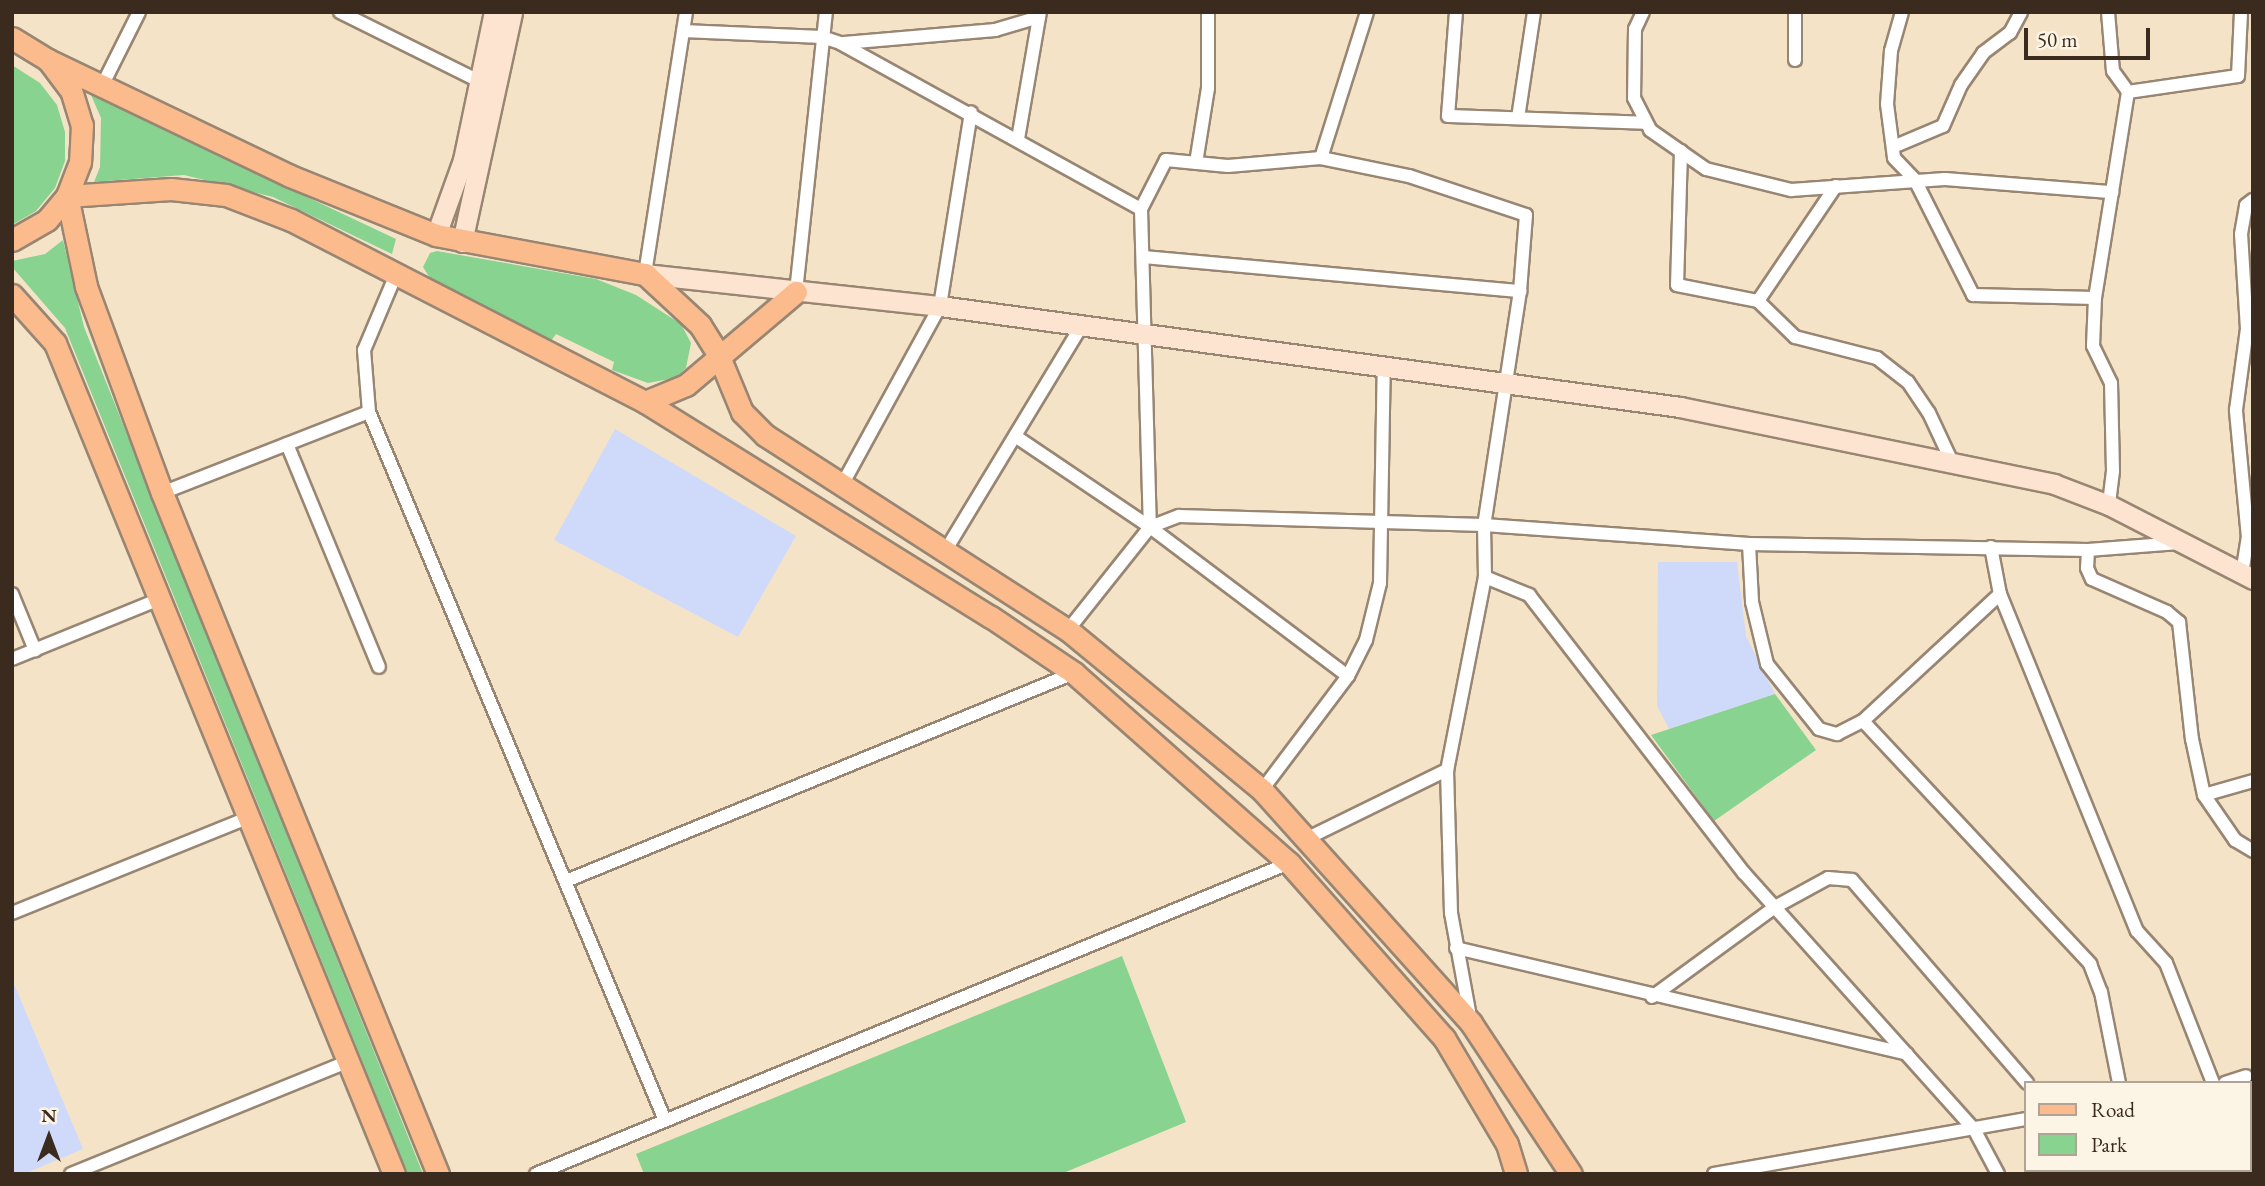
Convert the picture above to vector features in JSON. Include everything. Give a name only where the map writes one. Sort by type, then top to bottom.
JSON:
[{"type":"main road","points":[[436,235],[463,160],[494,12]]},
{"type":"main road","points":[[462,242],[512,12]]},
{"type":"main road","points":[[12,38],[48,60],[103,84],[290,176],[436,235],[462,242],[645,274],[940,306],[1080,328],[1384,364],[1680,407],[2054,484],[2109,505],[2247,577]]},
{"type":"main road","points":[[12,240],[47,219],[67,196],[80,162],[82,125],[71,90],[48,60]]},
{"type":"main road","points":[[67,196],[171,189],[226,195],[290,219],[645,402],[1074,673],[1289,863],[1444,1038],[1507,1144],[1516,1174]]},
{"type":"main road","points":[[67,196],[86,286],[162,493],[438,1174]]},
{"type":"main road","points":[[645,274],[679,300],[718,354],[742,412],[765,436],[947,548],[1068,630],[1262,790],[1308,838],[1471,1023],[1571,1174]]},
{"type":"main road","points":[[645,402],[686,384],[718,354],[796,292]]},
{"type":"main road","points":[[12,295],[55,343],[394,1174]]},
{"type":"street","points":[[103,84],[139,12]]},
{"type":"street","points":[[340,12],[479,81]]},
{"type":"street","points":[[645,274],[686,12]]},
{"type":"street","points":[[796,292],[826,12]]},
{"type":"street","points":[[1196,163],[1208,88],[1208,12]]},
{"type":"street","points":[[1321,158],[1367,12]]},
{"type":"street","points":[[1456,12],[1448,116],[1646,123]]},
{"type":"street","points":[[1518,118],[1534,12]]},
{"type":"street","points":[[1643,12],[1635,29],[1634,98],[1646,123],[1706,169],[1791,190],[1915,180],[2112,192]]},
{"type":"street","points":[[1795,12],[1795,60]]},
{"type":"street","points":[[1902,12],[1891,51],[1887,104],[1894,158],[1915,180],[1973,295],[2095,298]]},
{"type":"street","points":[[1893,147],[1942,126],[1961,85],[1983,53],[2010,33],[2021,12]]},
{"type":"street","points":[[2108,12],[2113,71],[2128,92],[2095,298],[2093,346],[2111,383],[2113,471],[2109,505]]},
{"type":"street","points":[[2128,92],[2238,76],[2241,12]]},
{"type":"street","points":[[840,43],[995,30],[1039,15],[1018,139]]},
{"type":"street","points":[[682,31],[822,37],[840,43],[971,112],[1141,209]]},
{"type":"street","points":[[842,485],[940,306],[971,112]]},
{"type":"street","points":[[1681,151],[1677,285],[1758,301],[1795,337],[1877,358],[1908,382],[1929,412],[1952,461]]},
{"type":"street","points":[[1150,527],[1141,209],[1166,160],[1228,166],[1321,158],[1409,176],[1526,215],[1521,291],[1503,380],[1484,525],[1485,577],[1447,770],[1446,841],[1456,948],[1471,1023]]},
{"type":"street","points":[[1758,301],[1836,186]]},
{"type":"street","points":[[2247,577],[2248,538],[2236,410],[2247,329],[2241,233],[2246,205],[2253,200]]},
{"type":"street","points":[[1144,257],[1521,291]]},
{"type":"street","points":[[397,272],[363,350],[369,412],[664,1118]]},
{"type":"street","points":[[947,548],[1080,328]]},
{"type":"street","points":[[1262,790],[1348,676],[1366,640],[1380,583],[1384,523],[1384,364]]},
{"type":"street","points":[[162,493],[369,412]]},
{"type":"street","points":[[1015,436],[1150,527],[1348,676]]},
{"type":"street","points":[[287,444],[379,667]]},
{"type":"street","points":[[1068,630],[1150,527],[1179,516],[1484,525],[1749,544],[2088,550],[2182,543]]},
{"type":"street","points":[[1749,544],[1752,603],[1768,664],[1819,729],[1837,734],[1863,721],[2000,594]]},
{"type":"street","points":[[1991,547],[2000,594],[2137,931],[2166,963],[2212,1081]]},
{"type":"street","points":[[2088,550],[2087,568],[2092,579],[2167,612],[2179,622],[2192,739],[2204,795],[2235,840],[2253,851]]},
{"type":"street","points":[[1485,577],[1529,596],[1776,907],[1974,1129],[1998,1174]]},
{"type":"street","points":[[12,594],[35,650]]},
{"type":"street","points":[[12,659],[160,598]]},
{"type":"street","points":[[566,881],[1074,673]]},
{"type":"street","points":[[1863,721],[2090,964],[2101,992],[2119,1081]]},
{"type":"street","points":[[1308,838],[1447,770]]},
{"type":"street","points":[[2204,795],[2253,781]]},
{"type":"street","points":[[12,913],[250,817]]},
{"type":"street","points":[[536,1174],[664,1118],[1289,863]]},
{"type":"street","points":[[1652,998],[1776,907],[1828,878],[1852,880],[2025,1081]]},
{"type":"street","points":[[1456,948],[1652,998],[1907,1054]]},
{"type":"street","points":[[71,1174],[349,1060]]},
{"type":"street","points":[[2230,1081],[2248,1075]]},
{"type":"street","points":[[1714,1174],[2024,1119]]},
{"type":"shaded area","points":[[615,429],[796,536],[738,637],[554,540]]},
{"type":"shaded area","points":[[1658,562],[1737,562],[1746,636],[1775,694],[1669,729],[1657,706]]},
{"type":"shaded area","points":[[12,979],[83,1149],[24,1174],[12,1174]]},
{"type":"green space","points":[[12,65],[40,83],[57,105],[65,132],[65,161],[55,188],[36,211],[12,225]]},
{"type":"green space","points":[[91,95],[396,239],[392,254],[273,197],[184,175],[94,182],[100,167],[101,118]]},
{"type":"green space","points":[[63,240],[84,327],[423,1174],[408,1174],[65,328],[12,267],[12,261],[45,254]]},
{"type":"green space","points":[[437,251],[596,279],[636,295],[681,324],[691,343],[686,368],[675,378],[648,383],[612,370],[614,362],[556,334],[549,344],[433,283],[423,267],[430,253]]},
{"type":"green space","points":[[1775,694],[1816,750],[1714,821],[1651,735]]},
{"type":"green space","points":[[1122,956],[1186,1122],[1061,1174],[644,1174],[636,1154]]}]
